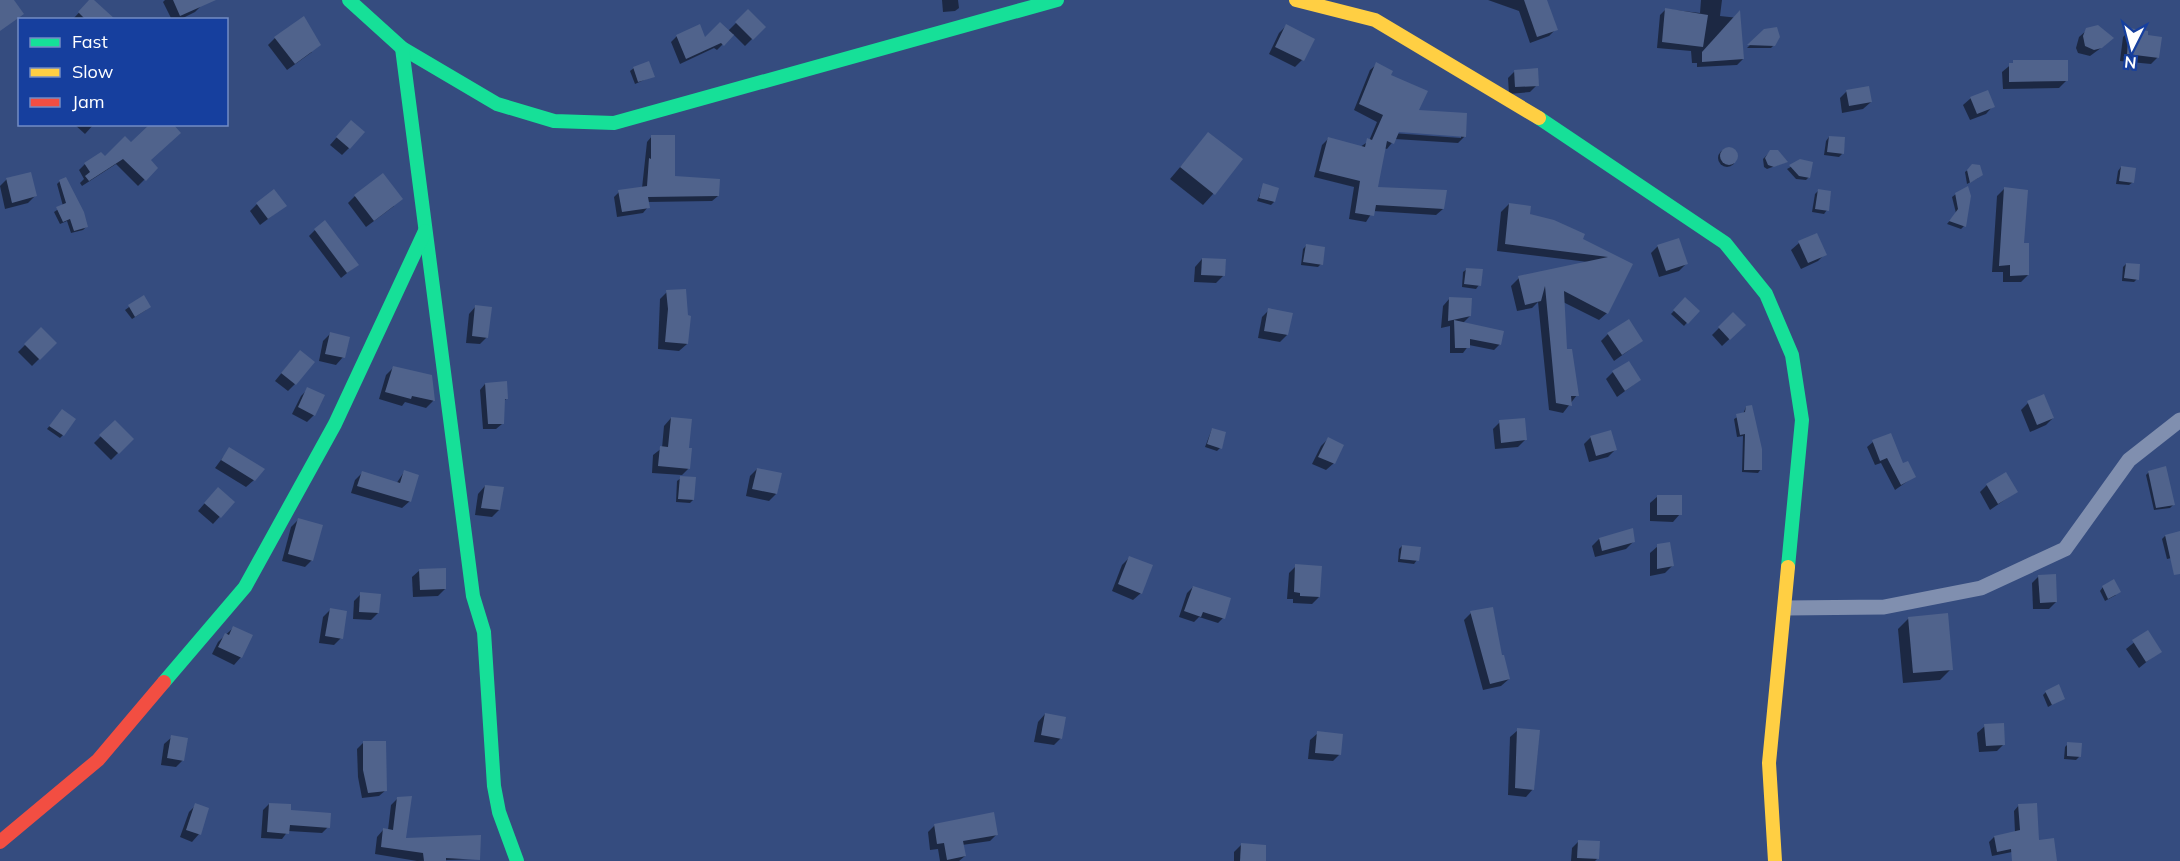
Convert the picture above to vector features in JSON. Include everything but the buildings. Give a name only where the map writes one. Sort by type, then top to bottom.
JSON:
[{"type":"street","points":[[349,0],[402,48],[497,104],[554,121],[614,123],[671,109],[1029,3],[1057,0]]},
{"type":"street","points":[[1296,0],[1375,20],[1544,121],[1725,243],[1766,294],[1792,355],[1802,420],[1786,608],[1769,763],[1774,861]]},
{"type":"street","points":[[402,48],[425,210],[473,596],[484,632],[494,786],[499,812],[517,861]]},
{"type":"street","points":[[0,842],[98,760],[245,587],[335,424],[426,231]]},
{"type":"street","points":[[1786,608],[1884,607],[1981,588],[2065,549],[2129,460],[2180,420]]},
{"type":"traffic: fast","points":[[349,0],[402,48],[497,104],[554,121],[614,123],[1057,0]]},
{"type":"traffic: fast","points":[[402,48],[473,596],[484,632],[494,786],[499,812],[517,861]]},
{"type":"traffic: fast","points":[[1539,118],[1725,243],[1766,294],[1792,355],[1802,420],[1788,567]]},
{"type":"traffic: fast","points":[[164,682],[245,587],[335,424],[425,231]]},
{"type":"traffic: slow","points":[[1296,0],[1375,20],[1539,118]]},
{"type":"traffic: slow","points":[[1775,861],[1769,763],[1788,567]]},
{"type":"traffic: jam","points":[[0,842],[98,760],[164,682]]}]
